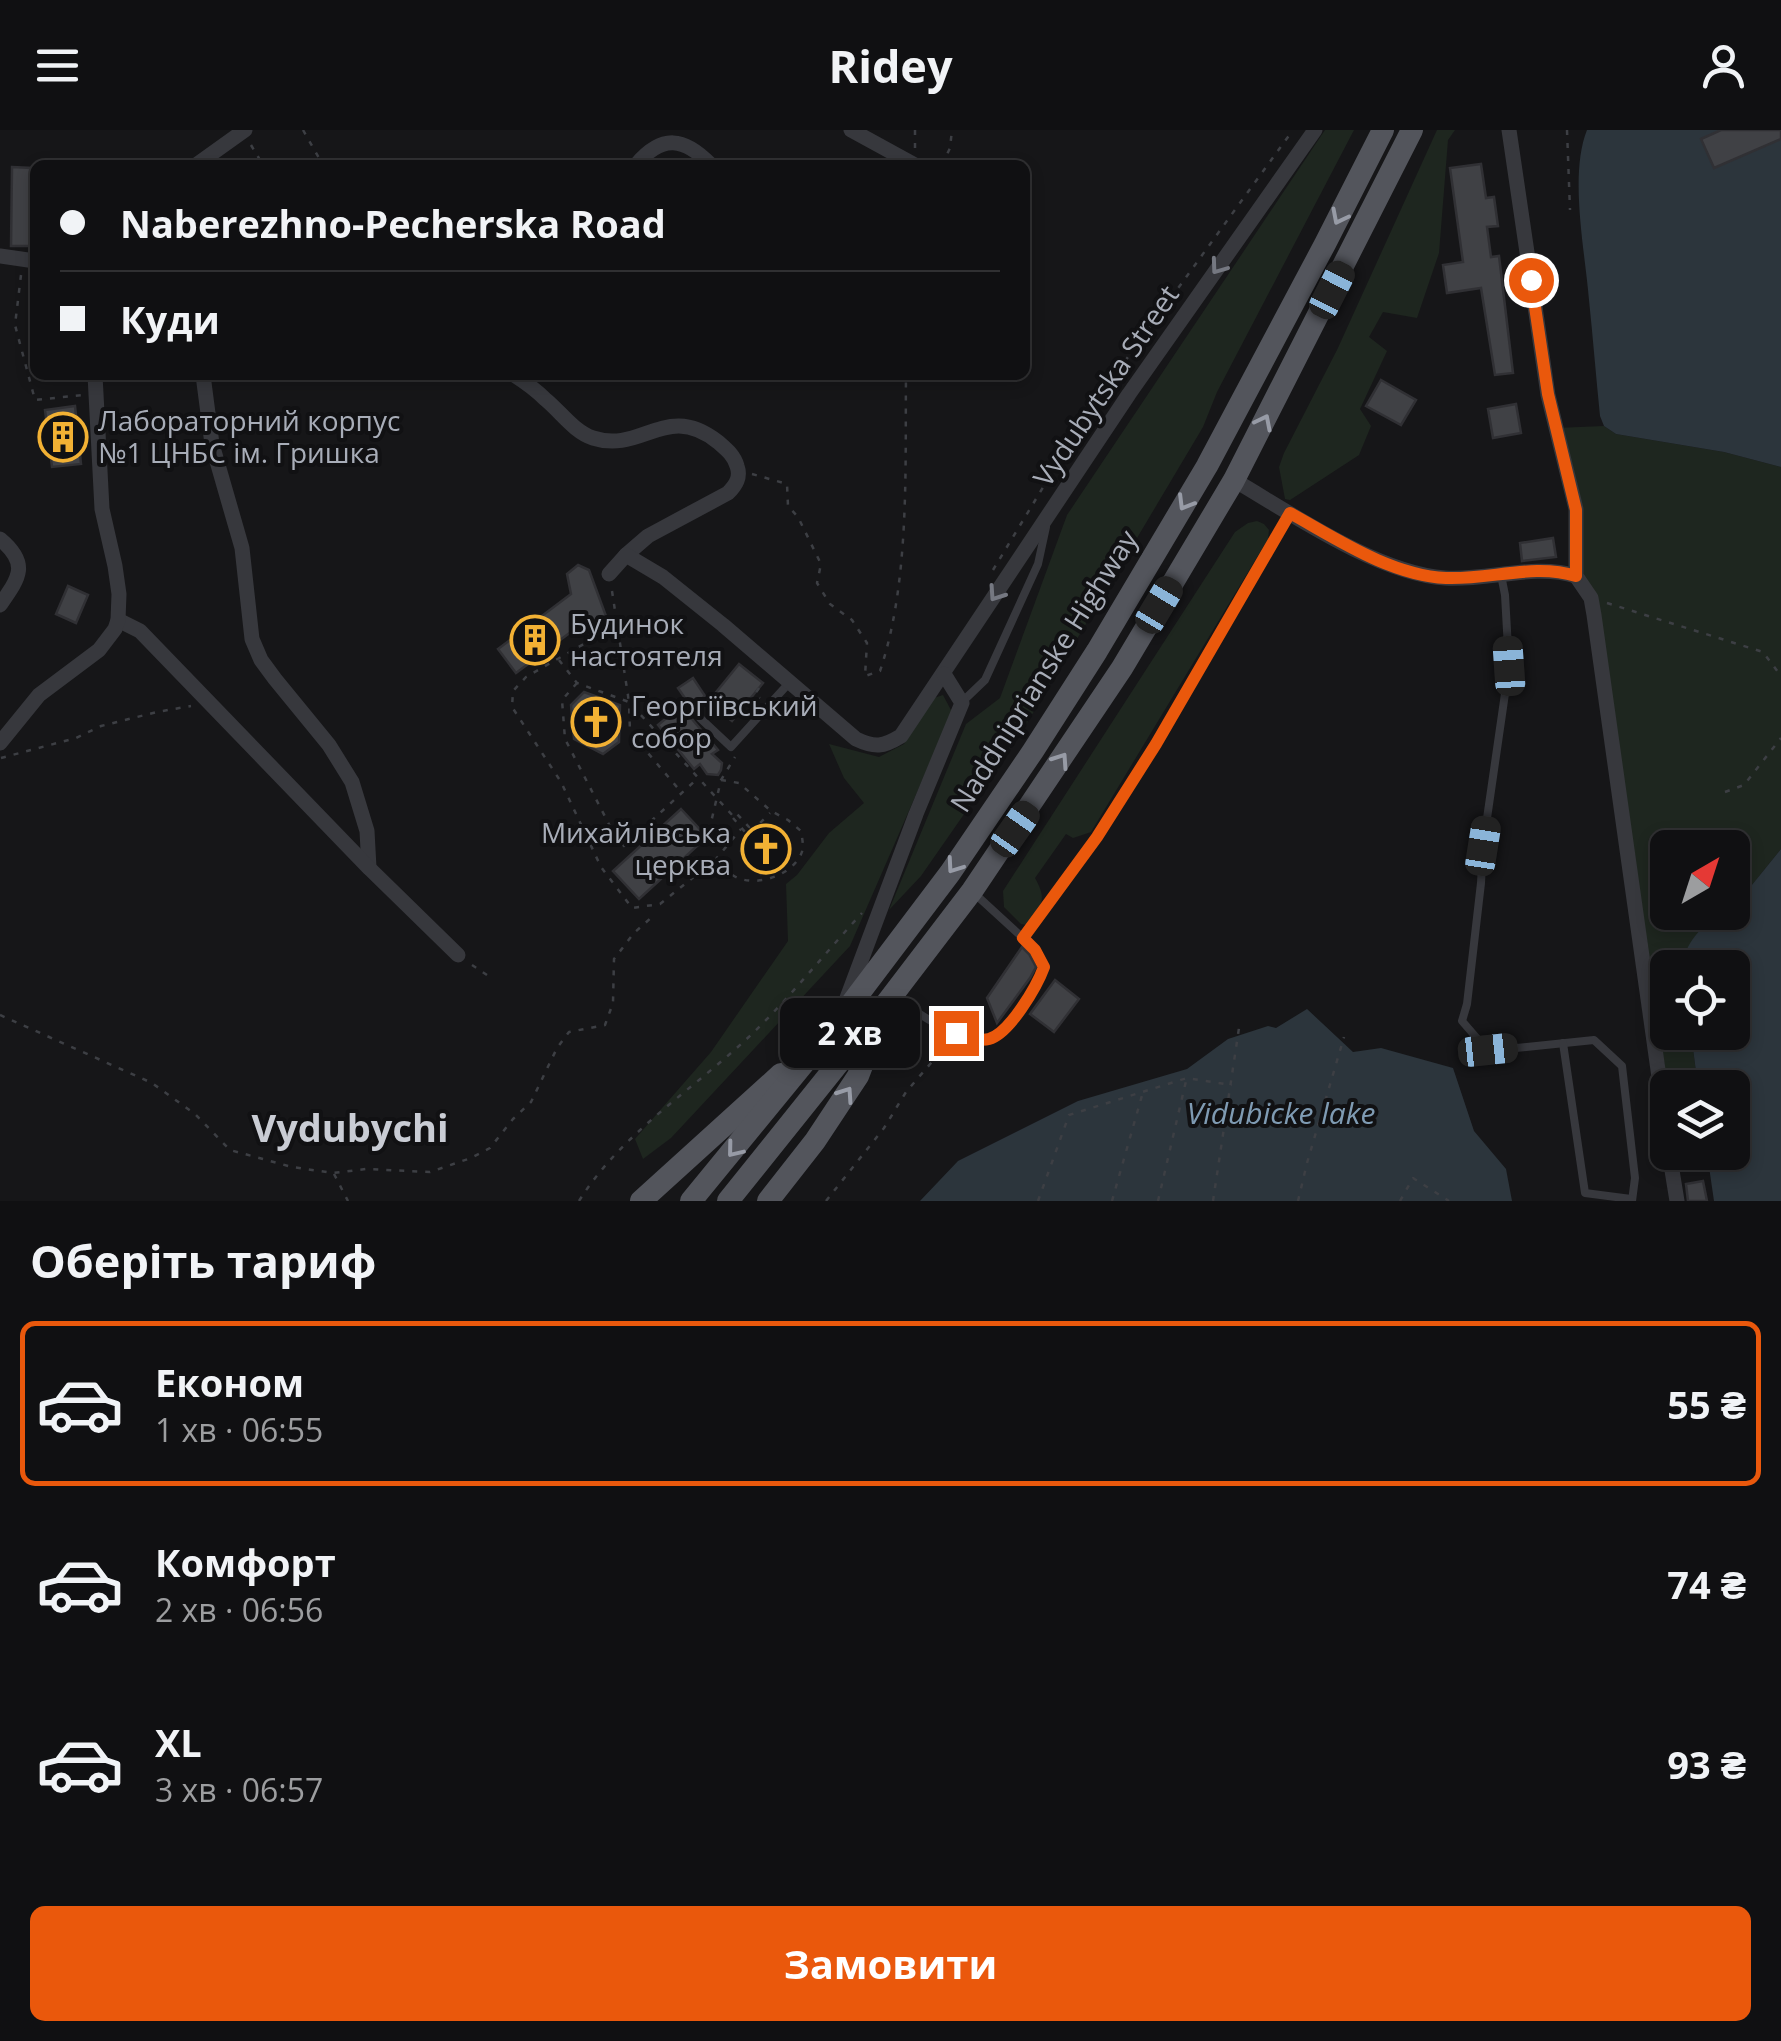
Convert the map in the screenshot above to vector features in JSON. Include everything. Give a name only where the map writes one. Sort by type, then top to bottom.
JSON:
[{"type":"main road","name":"Naddniprianske Highway","points":[[690,1201],[833,1028],[950,872],[1034,751],[1207,466],[1383,130]]},
{"type":"main road","points":[[728,1201],[972,891],[1122,668],[1234,480],[1412,130]]},
{"type":"main road","points":[[768,1201],[815,1141],[858,1076],[889,1000]]},
{"type":"main road","points":[[640,1201],[833,1028]]},
{"type":"street","points":[[203,160],[244,130]]},
{"type":"street","points":[[851,130],[906,160]]},
{"type":"street","name":"Vydubytska Street","points":[[789,683],[856,739],[872,746],[886,746],[901,736],[1129,394],[1315,130]]},
{"type":"street","points":[[1510,130],[1548,394],[1576,510],[1576,576],[1591,598],[1658,1070]]},
{"type":"street","points":[[640,160],[648,150],[667,142],[684,144],[705,160]]},
{"type":"street","points":[[0,256],[29,260]]},
{"type":"street","points":[[0,742],[39,695],[99,650],[118,620],[115,566],[102,509],[95,380]]},
{"type":"street","points":[[204,380],[212,444],[242,548],[252,639],[261,660],[329,745],[352,782],[367,831],[369,868]]},
{"type":"street","points":[[521,380],[594,439],[617,442],[667,426],[700,429],[729,452],[738,470],[736,485],[728,493],[648,536],[609,574]]},
{"type":"street","points":[[1234,480],[1361,552],[1402,568],[1443,578],[1538,571],[1576,576]]},
{"type":"street","points":[[0,539],[20,567],[16,582],[0,604]]},
{"type":"street","points":[[626,555],[663,577],[789,683]]},
{"type":"street","points":[[118,620],[140,631],[458,955]]},
{"type":"street","points":[[833,1028],[962,702],[944,674]]},
{"type":"street","points":[[1673,1170],[1678,1201]]},
{"type":"lane","points":[[1023,938],[1097,837],[1156,744],[1290,513]]},
{"type":"lane","points":[[962,702],[985,680],[1038,564],[1048,518]]},
{"type":"lane","points":[[1501,575],[1509,666],[1462,1021],[1488,1050],[1594,1040],[1622,1066],[1635,1178],[1632,1200],[1585,1192],[1563,1043]]},
{"type":"lane","points":[[700,718],[731,747],[789,683]]},
{"type":"lane","points":[[889,1000],[975,1039],[989,1039],[1004,1030],[1044,967],[1035,950],[972,891]]},
{"type":"path","points":[[244,130],[260,160]]},
{"type":"path","points":[[303,130],[320,160]]},
{"type":"path","points":[[944,160],[952,130]]},
{"type":"path","points":[[994,568],[1090,408],[1293,130]]},
{"type":"path","points":[[1567,130],[1570,210]]},
{"type":"path","points":[[29,260],[14,325],[35,400],[95,394]]},
{"type":"path","points":[[738,470],[788,484],[788,506],[821,564],[817,583],[830,604],[852,620],[867,642],[865,676],[880,672],[890,642],[901,561],[906,380]]},
{"type":"path","points":[[609,574],[630,732],[682,793]]},
{"type":"path","points":[[1591,598],[1763,652],[1781,676]]},
{"type":"path","points":[[617,625],[526,676],[512,691],[512,706],[560,782],[601,867],[632,908],[660,904],[772,811]]},
{"type":"path","points":[[558,658],[577,684],[628,702],[732,819],[754,838]]},
{"type":"path","points":[[577,684],[562,700],[566,740],[624,846],[698,778]]},
{"type":"path","points":[[0,759],[76,738],[102,726],[169,709],[212,705]]},
{"type":"path","points":[[1725,792],[1744,785],[1781,738]]},
{"type":"path","points":[[708,831],[721,780],[736,754]]},
{"type":"path","points":[[716,859],[734,876],[760,880],[785,872],[795,864],[802,849],[801,832],[788,820],[739,784],[721,780]]},
{"type":"path","points":[[734,817],[736,814],[749,827],[746,831]]},
{"type":"path","points":[[578,1201],[596,1174],[754,1032],[863,912]]},
{"type":"path","points":[[0,1015],[152,1083],[195,1114],[230,1150],[292,1167],[333,1173],[366,1169],[430,1172],[490,1148],[531,1102],[569,1032],[605,1026],[614,1003],[614,959],[634,933],[652,918]]},
{"type":"path","points":[[458,955],[487,975]]},
{"type":"path","points":[[1212,1201],[1239,1028]]},
{"type":"path","points":[[826,1201],[884,1128],[906,1092],[956,1033]]},
{"type":"path","points":[[1298,1201],[1344,1038]]},
{"type":"path","points":[[1038,1201],[1069,1115],[1187,1078],[1232,1085]]},
{"type":"path","points":[[1158,1201],[1187,1078]]},
{"type":"path","points":[[1112,1201],[1143,1092]]},
{"type":"path","points":[[333,1173],[348,1201]]},
{"type":"path","points":[[1400,1201],[1413,1178],[1449,1201]]},
{"type":"shaded area","points":[[1325,130],[1354,130],[1217,392],[1203,427],[1024,728],[921,876],[889,910],[966,724],[1000,698],[1067,515]]},
{"type":"shaded area","points":[[1437,130],[1455,130],[1448,140],[1439,253],[1417,318],[1383,312],[1369,337],[1387,351],[1360,409],[1371,426],[1359,455],[1290,500],[1285,499],[1279,467],[1284,453],[1337,350]]},
{"type":"shaded area","points":[[1604,426],[1616,434],[1724,452],[1781,467],[1781,849],[1750,887],[1750,830],[1650,830],[1650,930],[1704,930],[1691,950],[1650,950],[1650,971],[1595,615],[1576,576],[1576,509],[1556,428]]},
{"type":"shaded area","points":[[1257,521],[1269,530],[1268,539],[1091,832],[1073,838],[1066,834],[1035,878],[1041,903],[1027,925],[1021,924],[1004,907],[1003,891],[1235,532]]},
{"type":"shaded area","points":[[943,695],[952,712],[850,946],[671,1138],[643,1159],[635,1139],[711,1052],[788,941],[786,884],[829,833],[864,803],[844,778],[829,744],[879,757],[904,744],[934,698]]},
{"type":"shaded area","points":[[1662,1050],[1693,1050],[1696,1070],[1665,1070]]},
{"type":"water","points":[[1587,130],[1721,130],[1701,139],[1714,168],[1781,139],[1781,467],[1724,452],[1616,434],[1604,426],[1580,214],[1579,169]]},
{"type":"water","points":[[1781,849],[1781,1201],[1714,1201],[1709,1170],[1750,1170],[1750,1070],[1696,1070],[1693,1050],[1750,1050],[1750,950],[1687,950],[1700,930],[1750,930],[1750,887]]},
{"type":"water","name":"Vidubicke lake","points":[[1307,1009],[1353,1052],[1381,1048],[1453,1068],[1474,1131],[1506,1169],[1512,1201],[920,1201],[958,1161],[1078,1101],[1187,1069],[1228,1039],[1268,1026],[1276,1028]]},
{"type":"building","points":[[1721,130],[1781,130],[1781,139],[1714,168],[1701,139]]},
{"type":"building","points":[[1481,164],[1486,198],[1494,197],[1498,226],[1487,227],[1491,257],[1499,256],[1513,373],[1495,375],[1481,288],[1447,293],[1443,265],[1463,262],[1450,168]]},
{"type":"building","points":[[12,167],[30,168],[30,246],[11,246]]},
{"type":"building","points":[[1381,380],[1416,400],[1401,425],[1366,406]]},
{"type":"building","points":[[1516,404],[1521,433],[1493,438],[1488,409]]},
{"type":"building","name":"Лабораторний корпус №1 ЦНБС ім. Гришка","points":[[75,406],[81,464],[52,467],[45,410]]},
{"type":"building","points":[[1553,538],[1556,557],[1522,561],[1520,543]]},
{"type":"building","points":[[578,565],[589,570],[606,616],[583,623],[516,673],[498,649],[571,594],[567,574]]},
{"type":"building","points":[[68,586],[88,595],[76,623],[56,614]]},
{"type":"building","points":[[739,664],[763,683],[732,721],[708,702]]},
{"type":"building","points":[[693,678],[705,696],[691,707],[678,688]]},
{"type":"building","name":"Георгіївський собор","points":[[584,692],[620,705],[619,742],[603,754],[574,739],[571,705]]},
{"type":"building","points":[[681,706],[718,750],[712,754],[722,763],[718,775],[707,774],[700,764],[694,769],[658,725]]},
{"type":"building","points":[[681,809],[707,837],[639,899],[613,871]]},
{"type":"building","name":"Михайлівська церква","points":[[768,825],[790,848],[780,866],[761,874],[741,851]]},
{"type":"building","points":[[1022,947],[1036,967],[997,1023],[987,998]]},
{"type":"building","points":[[1055,980],[1079,999],[1054,1032],[1030,1014]]},
{"type":"building","points":[[1703,1181],[1707,1201],[1688,1201],[1686,1184]]},
{"type":"place","name":"Лабораторний корпус №1 ЦНБС ім. Гришка","points":[[63,437]]},
{"type":"place","name":"Будинок настоятеля","points":[[535,640]]},
{"type":"place","name":"Георгіївський собор","points":[[596,722]]},
{"type":"place","name":"Михайлівська церква","points":[[766,849]]},
{"type":"district","name":"Vydubychi","points":[[350,1129]]},
{"type":"route","points":[[956,1033],[989,1039],[1004,1030],[1038,982],[1044,967],[1023,938],[1097,837],[1156,744],[1290,513],[1361,552],[1443,578],[1538,571],[1576,576],[1576,510],[1548,394],[1531,280]]}]
